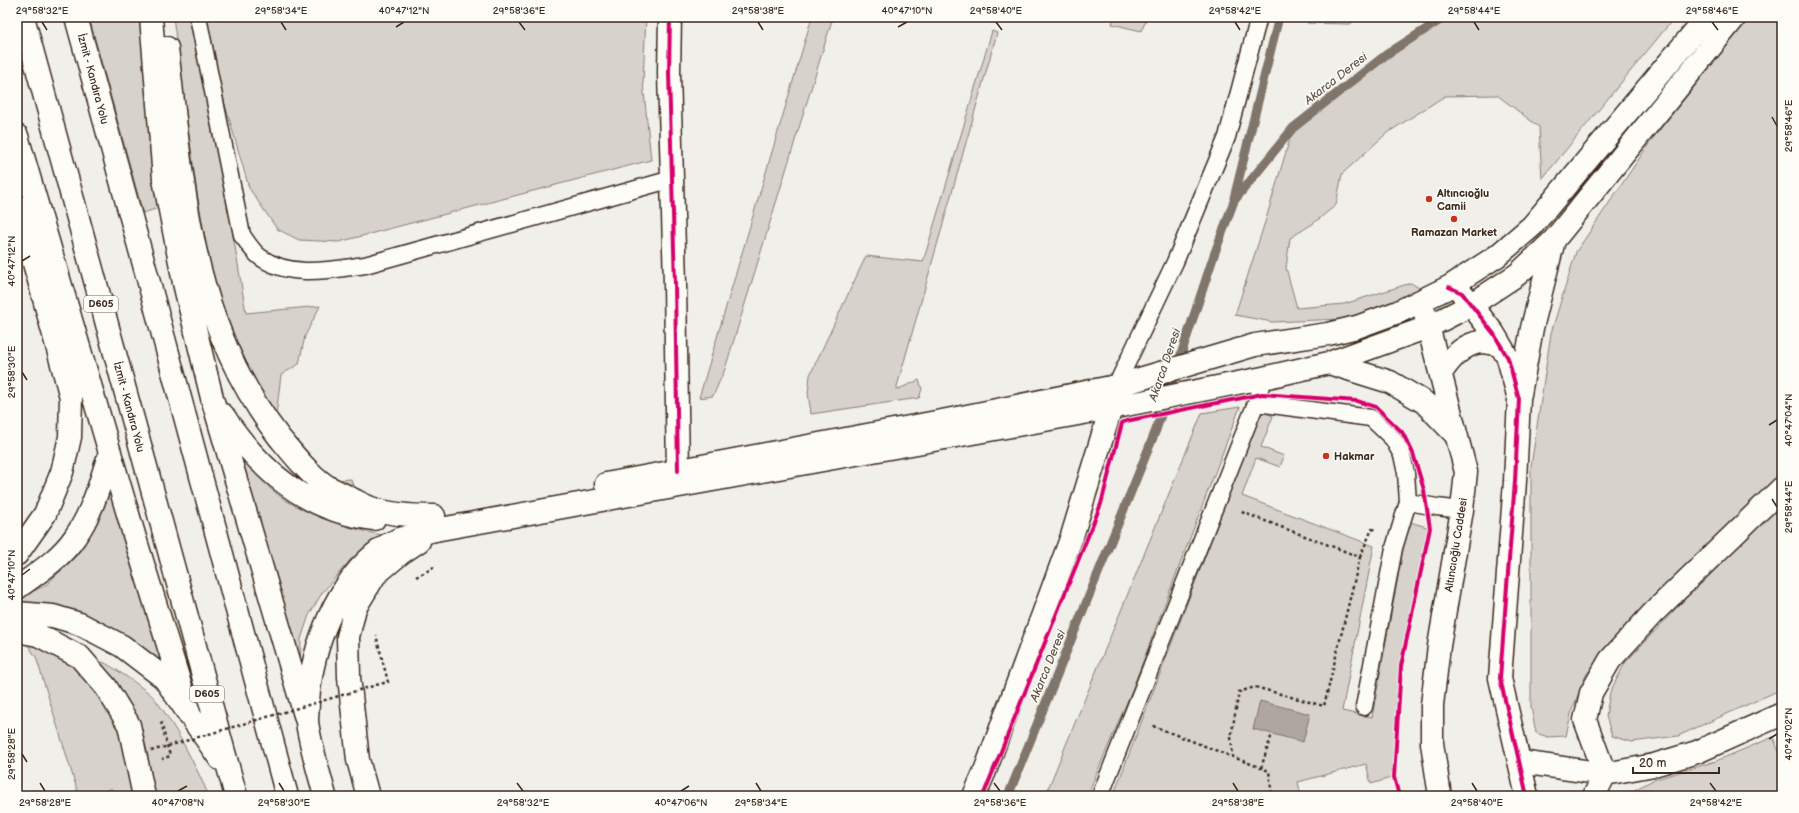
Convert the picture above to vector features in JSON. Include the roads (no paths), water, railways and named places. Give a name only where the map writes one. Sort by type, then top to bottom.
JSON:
[{"type":"main road","name":"İzmit - Kandıra Yolu","points":[[23,17],[236,796]]},
{"type":"main road","name":"İzmit - Kandıra Yolu","points":[[76,17],[287,796]]},
{"type":"main road","points":[[151,17],[164,179],[184,283],[212,398],[307,722],[324,796]]},
{"type":"main road","points":[[165,17],[184,199],[195,253],[215,322],[231,359],[271,427],[294,456],[325,485],[371,508],[434,523]]},
{"type":"main road","points":[[670,17],[668,73],[675,284],[678,470]]},
{"type":"main road","points":[[307,722],[310,682],[319,644],[333,607],[357,572],[381,549],[398,539],[434,523],[678,470],[939,422],[1116,386],[1255,345],[1357,327],[1427,299],[1449,287],[1497,256],[1532,226],[1708,17]]},
{"type":"main road","points":[[212,398],[234,432],[265,468],[297,493],[334,510],[371,519],[434,523],[1111,408],[1263,378],[1329,363],[1428,327],[1471,305],[1518,274],[1554,240],[1735,17]]},
{"type":"main road","points":[[17,136],[110,452],[190,716]]},
{"type":"main road","points":[[17,206],[71,397],[70,438],[62,472],[45,514],[17,554]]},
{"type":"main road","points":[[1527,796],[1500,678],[1515,481],[1519,399],[1532,328],[1554,240]]},
{"type":"main road","points":[[1449,287],[1462,293],[1494,334],[1508,358],[1519,399]]},
{"type":"main road","name":"Altıncıoğlu Caddesi","points":[[1427,299],[1425,313],[1428,327],[1466,472],[1462,510],[1439,646],[1432,705],[1432,743],[1440,796]]},
{"type":"main road","points":[[1441,373],[1449,361],[1464,348],[1481,342],[1500,344]]},
{"type":"main road","points":[[1329,363],[1390,382],[1424,402],[1457,436]]},
{"type":"main road","points":[[974,796],[986,771],[1072,536],[1111,408]]},
{"type":"main road","points":[[17,588],[50,564],[75,538],[93,503],[110,452]]},
{"type":"main road","points":[[1594,796],[1605,774],[1585,720],[1591,693],[1610,660],[1653,613],[1782,488]]},
{"type":"main road","points":[[368,796],[358,760],[349,677],[348,637],[354,608],[375,575],[402,553],[434,523]]},
{"type":"main road","points":[[17,613],[53,616],[80,624],[122,646],[164,678],[229,773]]},
{"type":"main road","points":[[17,630],[38,635],[80,657],[106,687],[129,725],[144,796]]},
{"type":"main road","points":[[1520,762],[1605,774],[1654,765],[1697,752],[1782,714]]},
{"type":"lane","points":[[198,17],[242,235],[259,256],[283,269],[317,272],[365,265],[672,179]]},
{"type":"lane","points":[[1116,386],[1175,262],[1227,136],[1259,17]]},
{"type":"lane","points":[[1100,796],[1256,403],[1263,378]]},
{"type":"lane","points":[[1256,403],[1371,418],[1393,439],[1402,455],[1406,473],[1408,502],[1394,548],[1364,707]]},
{"type":"lane","points":[[1408,502],[1437,508],[1462,510]]},
{"type":"waterway","points":[[1234,198],[1279,17]]},
{"type":"waterway","name":"Akarca Deresi","points":[[1008,796],[1156,430],[1214,255],[1234,201],[1293,128],[1387,54],[1445,17]]},
{"type":"place","name":"Altıncıoğlu Camii","points":[[1429,199]]},
{"type":"place","name":"Ramazan Market","points":[[1454,219]]},
{"type":"place","name":"Hakmar","points":[[1326,456]]}]
